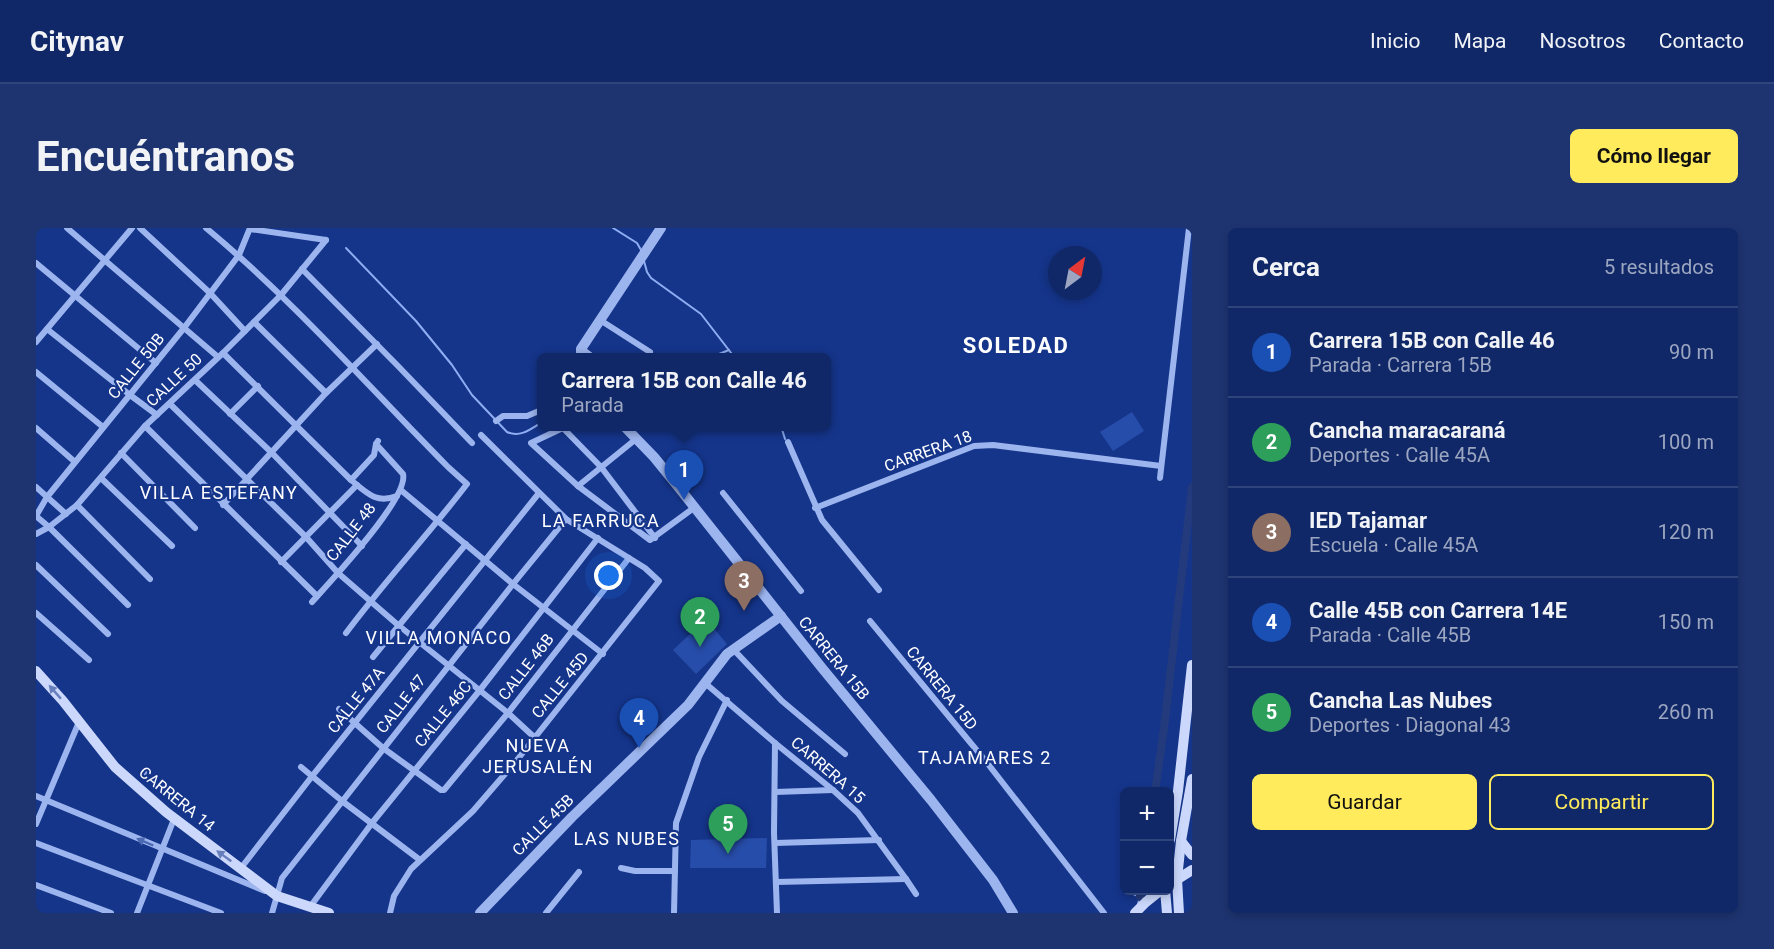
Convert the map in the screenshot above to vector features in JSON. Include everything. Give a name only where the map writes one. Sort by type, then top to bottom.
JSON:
[{"type":"main road","points":[[1174,861],[1178,791],[1192,665]]},
{"type":"main road","name":"CARRERA 14","points":[[36,671],[115,767],[174,819],[277,896],[329,913]]},
{"type":"main road","points":[[1175,840],[1192,779]]},
{"type":"main road","points":[[1175,840],[1192,855]]},
{"type":"main road","points":[[1174,881],[1192,870]]},
{"type":"main road","points":[[1174,887],[1179,913]]},
{"type":"main road","points":[[1136,913],[1157,895]]},
{"type":"main road","points":[[1164,895],[1167,913]]},
{"type":"street","points":[[67,228],[184,328],[258,386],[296,427],[357,485],[380,499],[386,500],[399,493],[603,654]]},
{"type":"street","points":[[36,342],[132,228]]},
{"type":"street","points":[[140,228],[210,293],[245,331]]},
{"type":"street","points":[[206,228],[239,255],[281,295],[400,419],[467,484],[346,633]]},
{"type":"street","name":"CALLE 50B","points":[[36,516],[47,497],[184,328],[239,255],[250,228]]},
{"type":"street","name":"CALLE 50","points":[[36,534],[77,505],[145,426],[281,295],[326,240],[250,228]]},
{"type":"street","points":[[581,353],[600,320],[643,260],[661,228]]},
{"type":"street","points":[[1160,478],[1189,228]]},
{"type":"street","points":[[36,263],[156,363]]},
{"type":"street","points":[[302,269],[471,443]]},
{"type":"street","points":[[600,320],[650,352]]},
{"type":"street","points":[[254,322],[326,393]]},
{"type":"street","points":[[47,329],[158,415]]},
{"type":"street","points":[[223,505],[326,393],[377,344]]},
{"type":"street","points":[[36,372],[103,427]]},
{"type":"street","points":[[195,380],[272,453],[362,546]]},
{"type":"street","points":[[230,414],[258,386]]},
{"type":"street","points":[[170,404],[306,537],[338,573],[398,625],[508,713],[534,738]]},
{"type":"street","points":[[496,421],[503,416],[527,416],[537,412]]},
{"type":"street","points":[[145,426],[317,596]]},
{"type":"street","points":[[36,428],[75,462]]},
{"type":"street","points":[[556,431],[531,443],[578,486],[652,539]]},
{"type":"street","points":[[569,431],[601,467],[652,539]]},
{"type":"street","name":"CARRERA 15B","points":[[629,431],[654,457],[695,507],[971,852],[993,880],[1013,913]]},
{"type":"street","points":[[481,435],[566,519],[629,558]]},
{"type":"street","points":[[578,486],[636,439]]},
{"type":"street","name":"CALLE 48","points":[[312,602],[362,546],[399,493],[404,477],[377,442],[374,455],[351,480]]},
{"type":"street","points":[[788,442],[822,520],[879,590]]},
{"type":"street","name":"CARRERA 18","points":[[815,508],[974,446],[993,445],[1161,466]]},
{"type":"street","points":[[122,453],[195,528]]},
{"type":"street","points":[[101,478],[172,546]]},
{"type":"street","points":[[281,562],[357,485]]},
{"type":"street","points":[[36,487],[66,513]]},
{"type":"street","name":"CALLE 47A","points":[[241,868],[539,493]]},
{"type":"street","points":[[723,493],[801,591]]},
{"type":"street","points":[[77,505],[150,579]]},
{"type":"street","points":[[652,539],[695,507]]},
{"type":"street","points":[[36,516],[128,605]]},
{"type":"street","name":"CALLE 47","points":[[272,913],[282,878],[566,519]]},
{"type":"street","name":"CALLE 46C","points":[[310,908],[372,823],[480,690],[598,538]]},
{"type":"street","points":[[373,657],[465,544]]},
{"type":"street","name":"CALLE 45D","points":[[390,913],[394,896],[411,869],[473,811],[517,760],[659,581],[629,558]]},
{"type":"street","name":"CALLE 46B","points":[[414,770],[442,790],[508,713],[629,558]]},
{"type":"street","points":[[36,565],[108,634]]},
{"type":"street","points":[[36,613],[89,660]]},
{"type":"street","name":"CALLE 45B","points":[[480,913],[524,865],[688,705],[733,649],[781,616]]},
{"type":"street","name":"CARRERA 15D","points":[[870,621],[988,764],[1104,913]]},
{"type":"street","points":[[733,649],[782,701],[845,754]]},
{"type":"street","name":"CARRERA 15","points":[[705,683],[834,790],[858,813],[916,894]]},
{"type":"street","points":[[674,913],[676,823],[699,757],[727,700]]},
{"type":"street","points":[[339,710],[383,748],[414,770]]},
{"type":"street","points":[[36,824],[79,722]]},
{"type":"street","points":[[775,743],[777,913]]},
{"type":"street","points":[[301,767],[420,860]]},
{"type":"street","points":[[775,792],[834,790]]},
{"type":"street","points":[[36,796],[277,896]]},
{"type":"street","points":[[137,913],[174,819]]},
{"type":"street","points":[[775,843],[879,840]]},
{"type":"street","points":[[36,843],[220,913]]},
{"type":"street","points":[[621,868],[635,871],[675,871]]},
{"type":"street","points":[[546,913],[579,872]]},
{"type":"street","points":[[776,882],[906,879]]},
{"type":"street","points":[[36,885],[111,913]]},
{"type":"shaded area","points":[[1132,412],[1144,431],[1113,451],[1100,432]]},
{"type":"shaded area","points":[[706,619],[727,644],[696,674],[673,650]]},
{"type":"shaded area","points":[[767,838],[766,868],[690,868],[691,840]]},
{"type":"waterway","points":[[613,228],[637,243],[641,250]]},
{"type":"waterway","points":[[346,248],[416,321],[452,365],[472,395],[507,432],[521,433],[537,425]]},
{"type":"waterway","points":[[644,261],[651,278],[701,314],[731,353]]},
{"type":"waterway","points":[[722,353],[729,350]]},
{"type":"waterway","points":[[783,431],[785,439]]},
{"type":"waterway","points":[[1156,787],[1192,487]]},
{"type":"waterway","points":[[1136,895],[1140,897],[1138,904]]},
{"type":"place","name":"Carrera 15B con Calle 46","points":[[684,500]]},
{"type":"place","name":"IED Tajamar","points":[[744,611]]},
{"type":"place","name":"Cancha maracaraná","points":[[700,647]]},
{"type":"place","name":"Calle 45B con Carrera 14E","points":[[639,748]]},
{"type":"place","name":"Cancha Las Nubes","points":[[728,854]]},
{"type":"district","name":"SOLEDAD","points":[[1016,345]]},
{"type":"district","name":"VILLA ESTEFANY","points":[[219,492]]},
{"type":"district","name":"LA FARRUCA","points":[[601,520]]},
{"type":"district","name":"VILLA MONACO","points":[[439,637]]},
{"type":"district","name":"NUEVA JERUSALÉN","points":[[538,755]]},
{"type":"district","name":"TAJAMARES 2","points":[[985,757]]},
{"type":"district","name":"LAS NUBES","points":[[627,838]]}]
